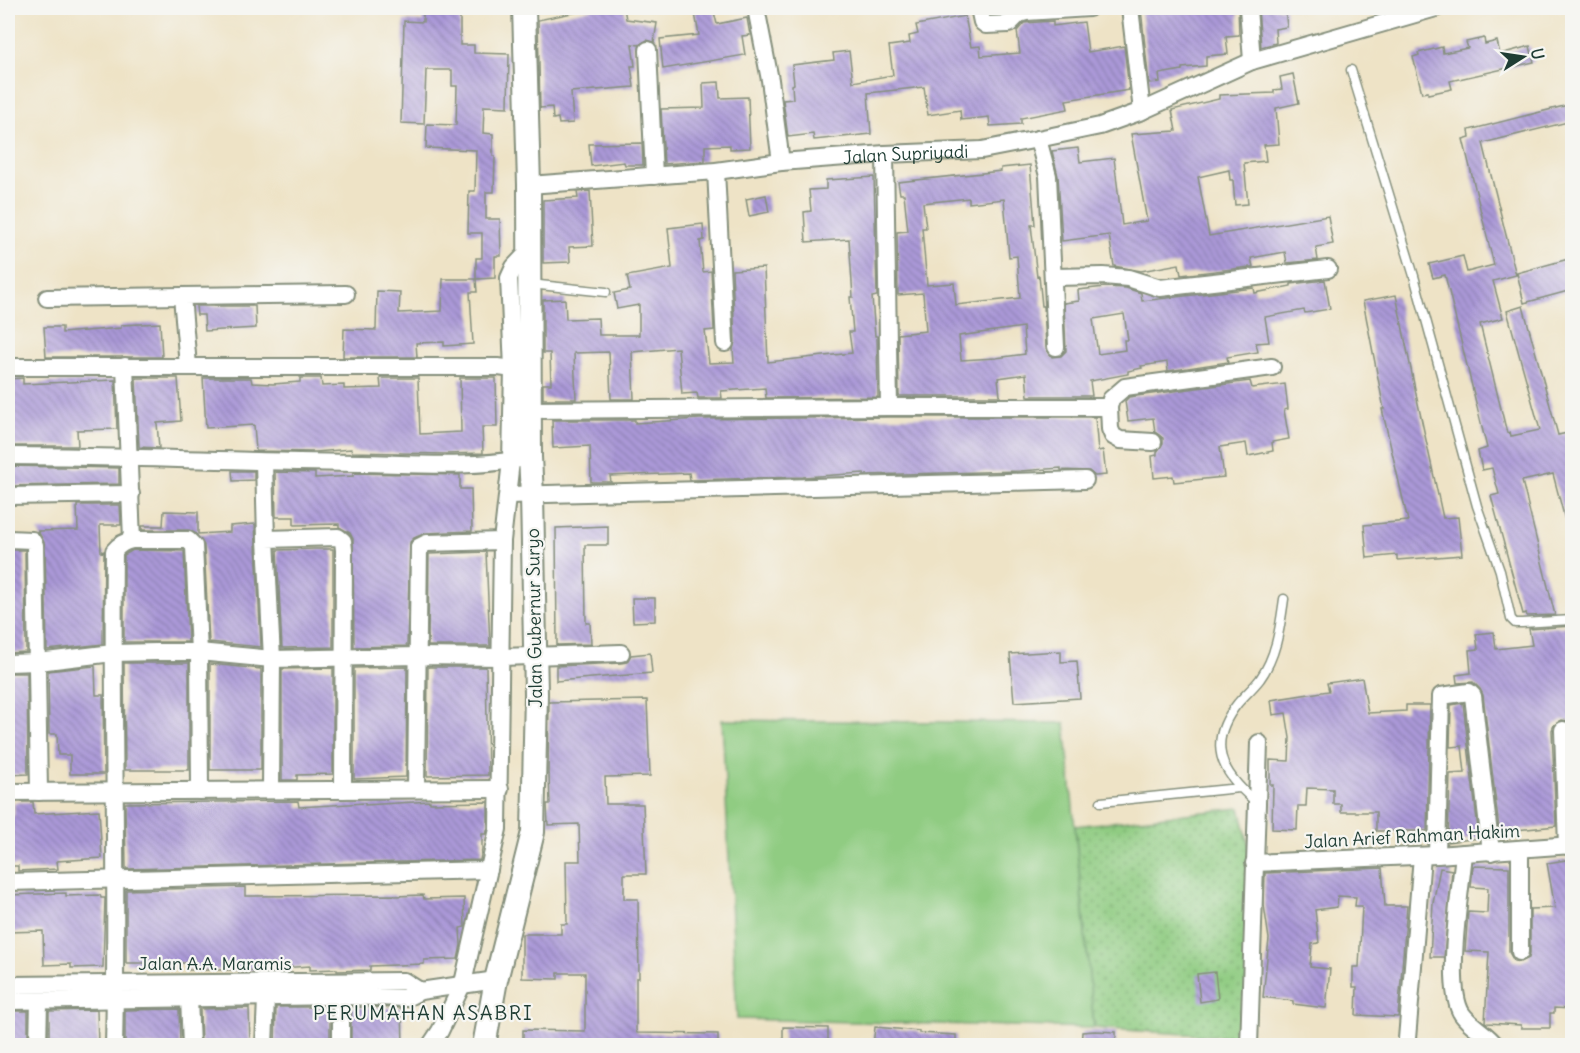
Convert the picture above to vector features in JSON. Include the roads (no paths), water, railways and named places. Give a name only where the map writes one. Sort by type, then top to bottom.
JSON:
[{"type":"main road","points":[[524,8],[529,185]]},
{"type":"main road","name":"Jalan Gubernur Suryo","points":[[484,1046],[496,980],[533,832],[535,802],[532,495],[521,459],[530,410],[521,370],[529,284],[529,185]]},
{"type":"street","points":[[756,8],[770,80],[781,162]]},
{"type":"street","points":[[979,8],[982,22],[986,25],[1009,24],[1019,14],[1026,12],[1089,8]]},
{"type":"street","points":[[1130,8],[1142,111]]},
{"type":"street","points":[[1248,8],[1252,61]]},
{"type":"street","name":"Jalan Supriyadi","points":[[529,185],[716,171],[781,162],[982,150],[1100,126],[1142,111],[1252,61],[1436,8]]},
{"type":"street","points":[[648,50],[654,176]]},
{"type":"street","points":[[1038,139],[1048,176],[1056,347]]},
{"type":"street","points":[[885,154],[889,406]]},
{"type":"street","points":[[716,171],[724,343]]},
{"type":"street","points":[[430,1046],[440,1031],[462,983],[498,829],[502,541],[508,495],[521,459],[521,370],[509,278],[514,267],[529,251]]},
{"type":"street","points":[[1053,278],[1103,276],[1128,278],[1160,288],[1328,269]]},
{"type":"street","points":[[47,298],[346,294]]},
{"type":"street","points":[[182,296],[188,366]]},
{"type":"street","points":[[125,366],[132,540]]},
{"type":"street","points":[[8,367],[498,367],[521,370]]},
{"type":"street","points":[[1153,442],[1120,440],[1113,436],[1110,429],[1109,407],[1111,399],[1125,387],[1272,367]]},
{"type":"street","points":[[530,410],[889,406],[1109,407]]},
{"type":"street","points":[[8,456],[475,464],[521,459]]},
{"type":"street","points":[[264,462],[272,658],[271,790]]},
{"type":"street","points":[[508,495],[1085,480]]},
{"type":"street","points":[[8,496],[130,494]]},
{"type":"street","points":[[266,539],[338,537],[343,541],[343,790]]},
{"type":"street","points":[[8,539],[32,540],[35,545],[39,792]]},
{"type":"street","points":[[114,1046],[116,791],[113,653],[114,551],[119,545],[132,540],[188,540],[194,546],[199,652],[200,791]]},
{"type":"street","points":[[416,789],[419,547],[427,543],[502,541]]},
{"type":"street","points":[[8,663],[38,662],[113,653],[199,652],[272,658],[501,657],[621,653]]},
{"type":"street","points":[[1407,1039],[1442,855],[1441,696],[1469,692],[1473,696],[1491,852]]},
{"type":"street","points":[[1563,729],[1570,846]]},
{"type":"street","points":[[1249,1046],[1259,743]]},
{"type":"street","points":[[8,792],[500,789]]},
{"type":"street","name":"Jalan Arief Rahman Hakim","points":[[1254,863],[1442,855],[1570,846]]},
{"type":"street","points":[[1520,849],[1520,952]]},
{"type":"street","points":[[1442,855],[1457,922],[1455,992],[1462,1014],[1496,1046]]},
{"type":"street","points":[[8,882],[489,870]]},
{"type":"street","name":"Jalan A.A. Maramis","points":[[8,985],[189,998],[266,999],[342,996],[406,998],[420,990],[496,980]]},
{"type":"street","name":"Jalan A.A. Maramis","points":[[8,1001],[39,1001],[115,991],[404,981],[420,990]]},
{"type":"street","points":[[341,1046],[342,996]]},
{"type":"street","points":[[189,998],[191,1046]]},
{"type":"street","points":[[264,1046],[266,999]]},
{"type":"street","points":[[38,1046],[39,1001]]},
{"type":"lane","points":[[1351,70],[1414,276],[1477,506],[1500,571],[1511,619],[1515,623],[1572,620]]},
{"type":"lane","points":[[529,284],[606,292]]},
{"type":"lane","points":[[1256,802],[1239,788],[1228,774],[1219,750],[1223,728],[1237,705],[1261,678],[1278,642],[1284,599]]},
{"type":"lane","points":[[1101,802],[1239,788]]},
{"type":"district","name":"PERUMAHAN ASABRI","points":[[423,1012]]}]
